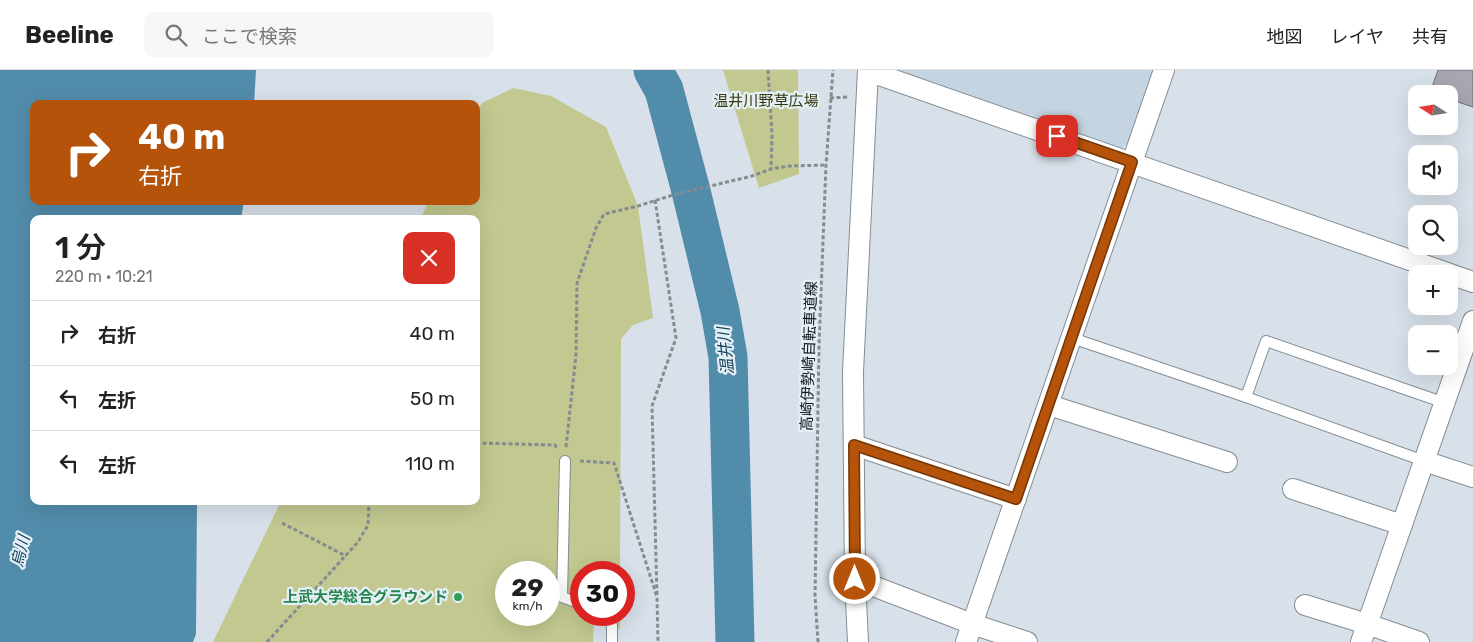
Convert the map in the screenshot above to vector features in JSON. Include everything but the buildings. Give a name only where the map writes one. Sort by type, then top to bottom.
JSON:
[{"type":"street","points":[[858,642],[855,579],[853,372],[868,70],[1473,282]]},
{"type":"street","points":[[969,633],[1164,70]]},
{"type":"street","points":[[1364,633],[1445,403],[1467,355],[1473,321]]},
{"type":"street","points":[[1049,405],[1227,462]]},
{"type":"street","points":[[854,445],[1016,499]]},
{"type":"street","points":[[1424,460],[1473,477]]},
{"type":"street","points":[[1293,489],[1402,525]]},
{"type":"street","points":[[855,579],[969,633],[1027,642]]},
{"type":"street","points":[[1304,605],[1364,633],[1419,642]]},
{"type":"lane","points":[[1072,338],[1424,460]]},
{"type":"lane","points":[[1246,397],[1266,341],[1445,403]]},
{"type":"lane","points":[[564,460],[562,597],[570,600]]},
{"type":"lane","points":[[612,626],[612,642]]},
{"type":"path","points":[[768,70],[772,135],[771,169]]},
{"type":"path","name":"高崎伊勢崎自転車道線","points":[[818,642],[815,576],[819,344],[826,165],[833,70]]},
{"type":"path","points":[[564,460],[576,354],[577,283],[592,237],[604,214],[752,176],[771,169],[790,166],[826,165]]},
{"type":"path","points":[[655,200],[676,338],[652,406],[658,642]]},
{"type":"path","points":[[480,444],[555,446],[564,460]]},
{"type":"path","points":[[564,460],[614,463],[657,597]]},
{"type":"path","points":[[267,642],[358,542],[368,525],[370,505]]},
{"type":"path","points":[[282,523],[346,556]]},
{"type":"shaded area","points":[[894,70],[1159,70],[1134,141],[1117,150]]},
{"type":"green space","name":"温井川野草広場","points":[[723,70],[798,70],[799,174],[759,188]]},
{"type":"green space","points":[[513,88],[551,96],[606,127],[638,206],[653,318],[633,325],[621,339],[620,561],[570,561],[570,626],[594,626],[593,642],[213,642],[279,505],[480,505],[480,215],[422,215],[427,205],[480,205],[480,106],[482,103]]},
{"type":"water","name":"烏川","points":[[0,70],[256,70],[254,100],[30,100],[30,205],[243,205],[242,215],[30,215],[30,505],[197,505],[196,634],[193,642],[0,642]]},
{"type":"waterway","name":"温井川","points":[[653,70],[664,90],[691,191],[720,311],[728,357],[735,642]]},
{"type":"place","name":"上武大学総合グラウンド","points":[[458,597]]},
{"type":"route","points":[[855,579],[854,445],[1016,499],[1132,162],[1057,136]]}]
